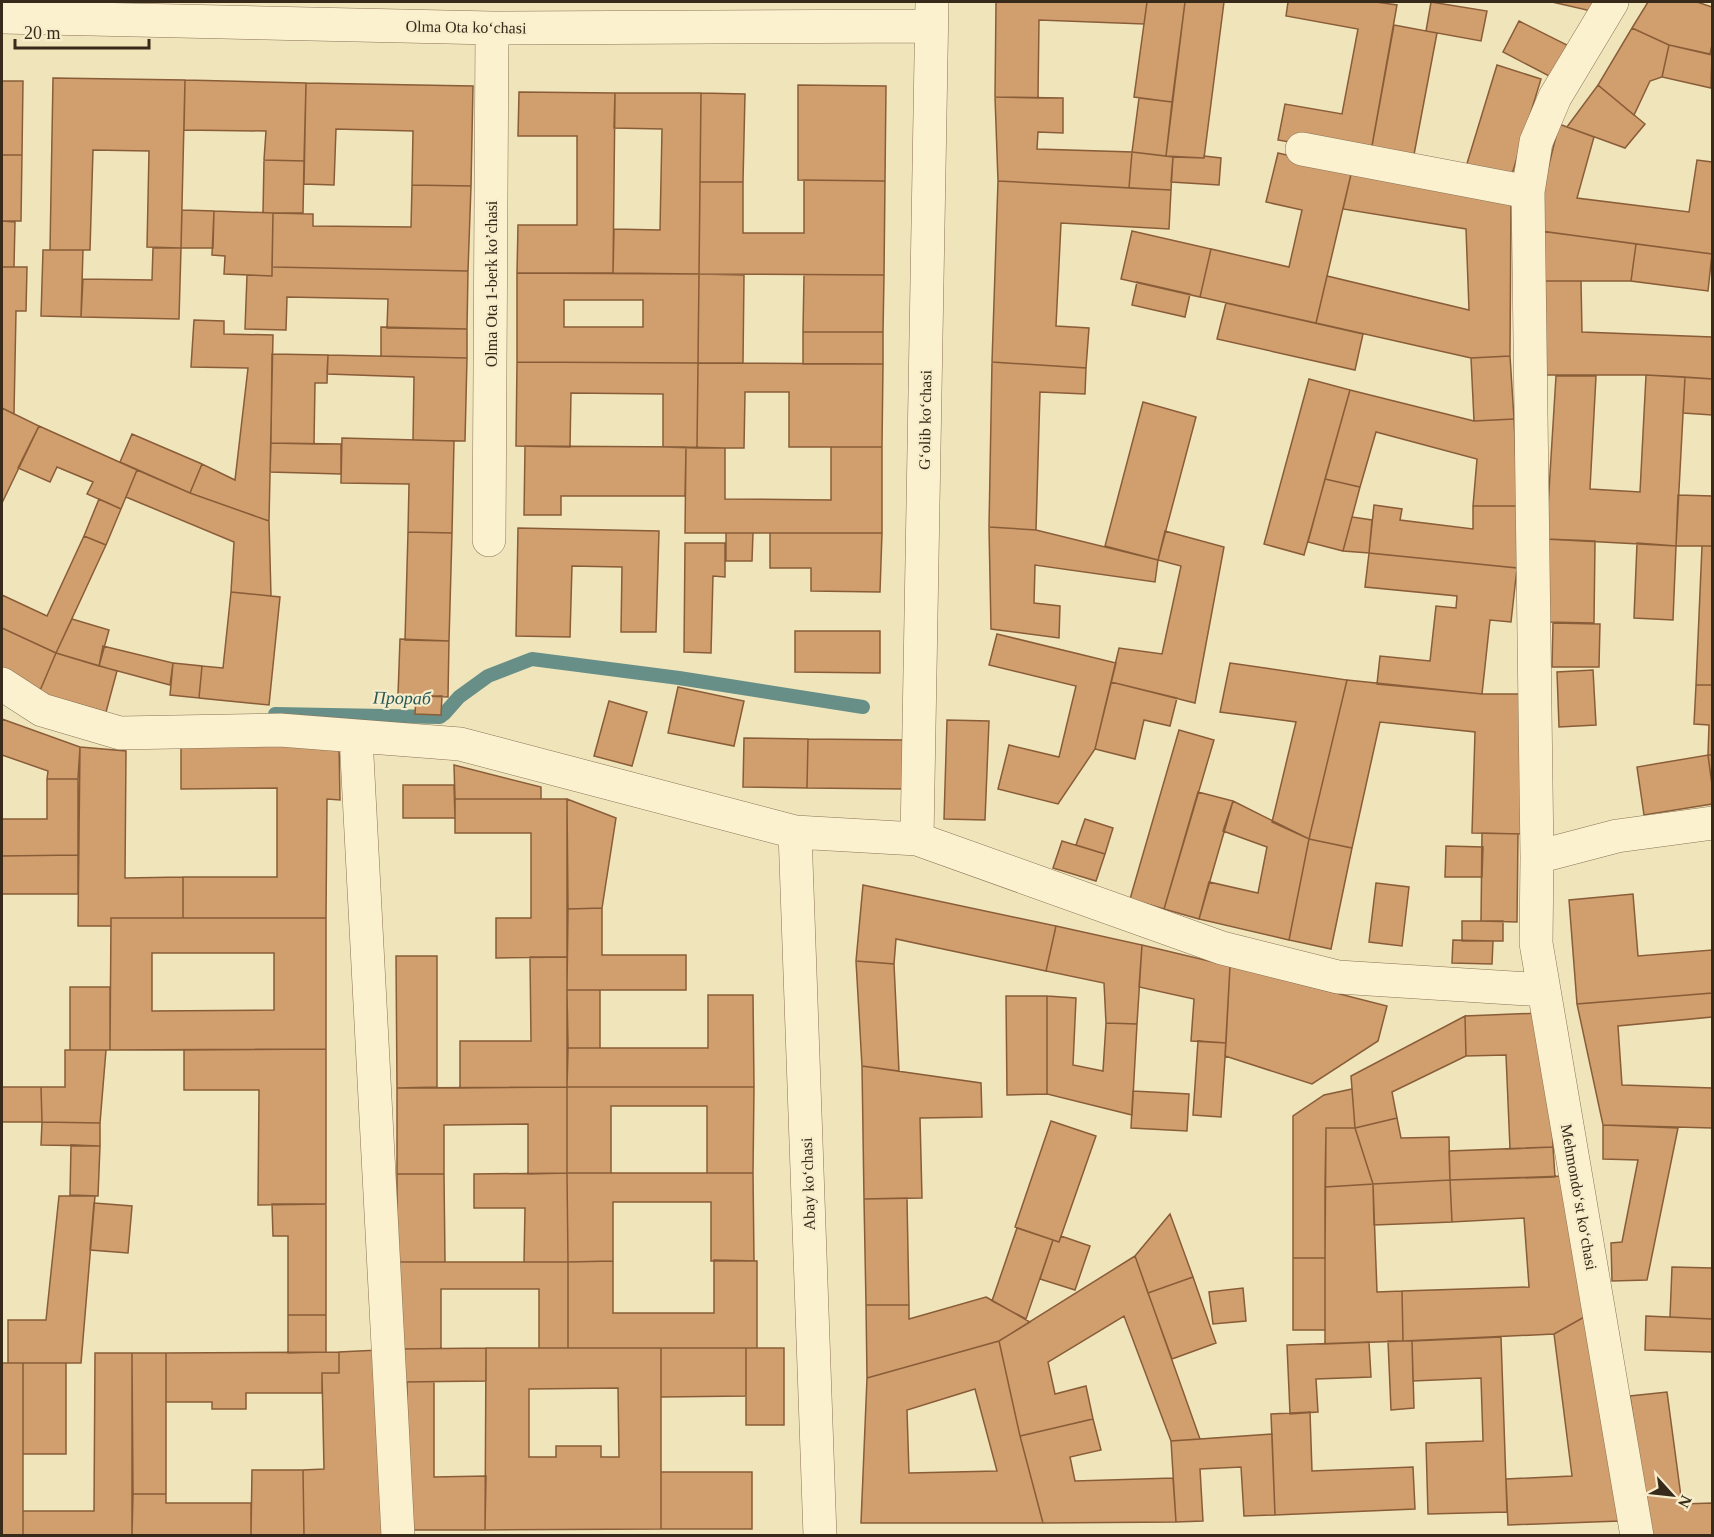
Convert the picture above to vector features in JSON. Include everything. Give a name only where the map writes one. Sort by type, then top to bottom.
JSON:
[{"type":"street","name":"Mehmondoʻst koʻchasi","points":[[1612,2],[1555,97],[1536,142],[1528,192],[1537,857],[1536,943],[1637,1536]]},
{"type":"street","name":"Olma Ota koʻchasi","points":[[2,17],[492,28],[932,14]]},
{"type":"street","name":"Gʻolib koʻchasi","points":[[917,839],[932,14]]},
{"type":"street","name":"Olma Ota 1-berk koʼchasi","points":[[489,540],[492,28]]},
{"type":"street","points":[[1302,149],[1528,192]]},
{"type":"street","points":[[2,684],[42,710],[120,733],[280,730],[460,744],[795,832],[917,839],[1222,948],[1338,977],[1544,990]]},
{"type":"street","points":[[356,737],[398,1536]]},
{"type":"street","points":[[1537,857],[1617,836],[1713,823]]},
{"type":"street","name":"Abay koʻchasi","points":[[795,832],[820,1536]]},
{"type":"building","points":[[996,2],[1147,2],[1144,24],[1039,20],[1038,98],[995,97]]},
{"type":"building","points":[[1147,2],[1185,2],[1172,102],[1134,97]]},
{"type":"building","points":[[1185,2],[1224,2],[1204,158],[1166,156]]},
{"type":"building","points":[[1288,2],[1376,2],[1397,5],[1370,157],[1278,140],[1285,104],[1342,114],[1358,29],[1286,16]]},
{"type":"building","points":[[1431,2],[1487,11],[1481,41],[1426,31]]},
{"type":"building","points":[[1552,2],[1597,2],[1591,11]]},
{"type":"building","points":[[1648,2],[1697,2],[1712,7],[1710,54],[1669,45],[1632,28]]},
{"type":"building","points":[[1519,21],[1567,45],[1551,77],[1503,52]]},
{"type":"building","points":[[1394,25],[1437,33],[1412,165],[1370,157]]},
{"type":"building","points":[[1632,28],[1669,45],[1662,77],[1650,81],[1634,115],[1598,85]]},
{"type":"building","points":[[1669,45],[1712,55],[1711,88],[1662,77]]},
{"type":"building","points":[[1497,65],[1541,79],[1509,184],[1465,170]]},
{"type":"building","points":[[53,78],[185,80],[181,248],[147,247],[149,151],[93,150],[90,250],[50,250]]},
{"type":"building","points":[[185,80],[306,83],[304,161],[264,160],[266,131],[184,130]]},
{"type":"building","points":[[2,81],[23,81],[22,155],[2,155]]},
{"type":"building","points":[[306,83],[473,86],[471,186],[412,185],[413,131],[336,129],[334,185],[304,184]]},
{"type":"building","points":[[798,85],[886,86],[885,181],[798,180]]},
{"type":"building","points":[[1598,85],[1645,124],[1625,148],[1567,127]]},
{"type":"building","points":[[519,92],[615,93],[613,273],[517,273],[518,225],[577,225],[577,136],[518,136]]},
{"type":"building","points":[[615,93],[701,93],[699,274],[613,273],[614,229],[660,230],[662,129],[614,128]]},
{"type":"building","points":[[701,93],[745,94],[743,182],[700,182]]},
{"type":"building","points":[[995,97],[1063,98],[1063,133],[1038,132],[1037,149],[1132,152],[1129,188],[998,181]]},
{"type":"building","points":[[1139,98],[1172,102],[1166,156],[1132,152]]},
{"type":"building","points":[[1559,124],[1594,137],[1577,198],[1689,212],[1697,160],[1712,162],[1712,254],[1533,230]]},
{"type":"building","points":[[1132,152],[1173,157],[1171,190],[1129,188]]},
{"type":"building","points":[[1278,153],[1352,170],[1316,323],[1200,297],[1211,249],[1289,267],[1302,210],[1266,202]]},
{"type":"building","points":[[2,155],[22,155],[21,221],[2,221]]},
{"type":"building","points":[[1204,156],[1221,158],[1219,185],[1171,182],[1173,157],[1204,158]]},
{"type":"building","points":[[264,160],[304,161],[303,213],[263,213]]},
{"type":"building","points":[[1352,170],[1511,197],[1510,356],[1471,358],[1316,323],[1327,276],[1469,310],[1466,229],[1343,209]]},
{"type":"building","points":[[804,180],[885,181],[884,275],[699,274],[700,182],[743,182],[743,233],[804,233]]},
{"type":"building","points":[[998,181],[1171,190],[1169,229],[1061,223],[1056,326],[1089,328],[1086,368],[992,362]]},
{"type":"building","points":[[412,185],[471,186],[468,271],[272,267],[273,213],[313,214],[313,226],[411,227]]},
{"type":"building","points":[[182,210],[214,211],[213,248],[181,248]]},
{"type":"building","points":[[214,211],[273,213],[272,276],[224,274],[225,256],[212,255]]},
{"type":"building","points":[[2,221],[15,222],[14,267],[2,267]]},
{"type":"building","points":[[1132,231],[1211,249],[1200,297],[1121,279]]},
{"type":"building","points":[[1541,231],[1636,244],[1631,281],[1539,281]]},
{"type":"building","points":[[1636,244],[1712,254],[1708,291],[1631,281]]},
{"type":"building","points":[[153,248],[181,248],[179,319],[81,317],[83,279],[152,280]]},
{"type":"building","points":[[43,250],[83,250],[81,317],[41,316]]},
{"type":"building","points":[[2,267],[27,267],[26,311],[16,311],[14,414],[2,408]]},
{"type":"building","points":[[272,267],[468,271],[467,329],[387,328],[388,299],[287,297],[286,330],[245,329],[247,275],[272,276]]},
{"type":"building","points":[[517,273],[699,274],[698,363],[517,362]],"holes":[[[564,300],[643,300],[643,327],[564,327]]]},
{"type":"building","points":[[699,274],[744,275],[743,363],[698,363]]},
{"type":"building","points":[[804,275],[884,275],[883,332],[803,332]]},
{"type":"building","points":[[1539,281],[1581,281],[1582,332],[1712,337],[1712,379],[1646,375],[1541,375]]},
{"type":"building","points":[[1137,282],[1190,294],[1185,317],[1132,305]]},
{"type":"building","points":[[1226,303],[1363,334],[1355,370],[1217,339]]},
{"type":"building","points":[[194,320],[224,321],[224,334],[273,335],[269,521],[190,493],[202,464],[235,480],[248,368],[191,367]]},
{"type":"building","points":[[381,327],[467,329],[467,358],[381,356]]},
{"type":"building","points":[[803,332],[883,332],[883,364],[803,364]]},
{"type":"building","points":[[272,354],[328,355],[327,383],[315,383],[314,444],[271,443]]},
{"type":"building","points":[[328,355],[467,358],[465,441],[413,440],[414,377],[327,374]]},
{"type":"building","points":[[1510,356],[1514,419],[1474,421],[1471,358]]},
{"type":"building","points":[[517,362],[698,363],[697,448],[663,447],[663,394],[571,393],[570,447],[516,446]]},
{"type":"building","points":[[992,362],[1086,368],[1085,394],[1040,392],[1036,530],[989,527]]},
{"type":"building","points":[[698,363],[883,364],[882,447],[789,447],[789,392],[745,392],[744,448],[697,448]]},
{"type":"building","points":[[1646,375],[1685,377],[1676,546],[1546,539],[1556,376],[1596,376],[1590,489],[1640,492]]},
{"type":"building","points":[[1685,377],[1712,379],[1712,415],[1683,413]]},
{"type":"building","points":[[1309,379],[1350,390],[1304,555],[1264,544]]},
{"type":"building","points":[[1350,390],[1474,421],[1514,419],[1518,506],[1473,506],[1477,459],[1376,432],[1360,487],[1325,479]]},
{"type":"building","points":[[1143,402],[1196,417],[1158,560],[1105,546]]},
{"type":"building","points":[[2,408],[39,426],[2,503]]},
{"type":"building","points":[[39,426],[137,470],[121,509],[87,494],[93,482],[57,467],[50,482],[18,468]]},
{"type":"building","points":[[132,434],[202,464],[190,493],[120,462]]},
{"type":"building","points":[[342,438],[454,441],[452,533],[408,532],[409,484],[341,483]]},
{"type":"building","points":[[271,443],[341,444],[341,474],[270,472]]},
{"type":"building","points":[[525,446],[686,447],[685,496],[561,496],[561,515],[524,515]]},
{"type":"building","points":[[686,447],[725,448],[725,499],[831,500],[831,447],[882,447],[882,533],[685,533]]},
{"type":"building","points":[[137,470],[190,493],[269,521],[271,596],[231,592],[234,542],[126,497]]},
{"type":"building","points":[[1325,479],[1360,487],[1343,551],[1308,542]]},
{"type":"building","points":[[1678,495],[1712,496],[1712,546],[1676,546]]},
{"type":"building","points":[[99,499],[121,509],[106,545],[84,536]]},
{"type":"building","points":[[1374,505],[1402,509],[1400,520],[1473,529],[1473,506],[1518,506],[1517,568],[1369,553]]},
{"type":"building","points":[[1352,517],[1372,520],[1369,553],[1343,551]]},
{"type":"building","points":[[989,527],[1036,530],[1158,560],[1155,582],[1035,565],[1034,603],[1060,606],[1059,638],[991,629]]},
{"type":"building","points":[[518,528],[659,531],[656,632],[621,632],[622,567],[572,566],[570,637],[516,636]]},
{"type":"building","points":[[1165,531],[1224,547],[1195,703],[1111,682],[1119,648],[1162,654],[1181,566],[1158,560]]},
{"type":"building","points":[[408,532],[452,533],[449,641],[405,640]]},
{"type":"building","points":[[726,533],[753,533],[752,561],[726,561]]},
{"type":"building","points":[[770,533],[882,533],[880,592],[811,591],[811,568],[770,568]]},
{"type":"building","points":[[84,536],[106,545],[56,653],[2,628],[2,595],[47,616]]},
{"type":"building","points":[[1546,539],[1595,541],[1594,623],[1546,622]]},
{"type":"building","points":[[685,543],[725,543],[725,577],[713,576],[711,653],[684,652]]},
{"type":"building","points":[[1637,543],[1676,546],[1673,620],[1634,618]]},
{"type":"building","points":[[1702,546],[1712,546],[1712,685],[1696,685]]},
{"type":"building","points":[[1369,553],[1517,568],[1511,622],[1490,620],[1482,694],[1377,684],[1380,656],[1430,661],[1436,606],[1456,608],[1457,596],[1365,587]]},
{"type":"building","points":[[231,592],[280,597],[269,705],[199,698],[202,666],[223,668]]},
{"type":"building","points":[[72,619],[109,630],[99,666],[56,653]]},
{"type":"building","points":[[1553,623],[1600,624],[1599,667],[1552,667]]},
{"type":"building","points":[[2,628],[56,653],[39,693],[2,670]]},
{"type":"building","points":[[795,631],[880,631],[880,673],[795,672]]},
{"type":"building","points":[[997,634],[1116,663],[1095,749],[1058,804],[998,789],[1009,745],[1059,757],[1076,686],[989,665]]},
{"type":"building","points":[[400,639],[449,641],[448,697],[398,695]]},
{"type":"building","points":[[103,646],[173,663],[170,685],[99,666]]},
{"type":"building","points":[[56,653],[117,671],[106,712],[39,693]]},
{"type":"building","points":[[173,663],[202,666],[199,698],[170,695]]},
{"type":"building","points":[[1230,663],[1347,680],[1309,839],[1272,822],[1296,722],[1220,712]]},
{"type":"building","points":[[1593,670],[1596,725],[1559,727],[1557,672]]},
{"type":"building","points":[[1347,680],[1482,694],[1525,694],[1526,834],[1472,833],[1475,732],[1380,722],[1352,848],[1309,839]]},
{"type":"building","points":[[1111,682],[1177,698],[1170,726],[1144,720],[1135,759],[1095,749]]},
{"type":"building","points":[[1696,685],[1712,685],[1712,755],[1708,755],[1709,725],[1694,724]]},
{"type":"building","points":[[678,687],[744,701],[734,746],[668,733]]},
{"type":"building","points":[[416,696],[442,696],[441,715],[415,714]]},
{"type":"building","points":[[609,701],[647,712],[632,766],[594,756]]},
{"type":"building","points":[[2,719],[80,747],[78,779],[47,779],[48,771],[2,755]]},
{"type":"building","points":[[947,720],[989,721],[985,820],[944,819]]},
{"type":"building","points":[[1179,730],[1214,740],[1164,909],[1130,899]]},
{"type":"building","points":[[744,738],[808,739],[807,788],[743,787]]},
{"type":"building","points":[[808,739],[905,740],[904,789],[807,788]]},
{"type":"building","points":[[181,743],[339,743],[340,800],[327,799],[326,918],[183,918],[183,877],[277,877],[277,788],[181,789]]},
{"type":"building","points":[[80,747],[126,751],[125,878],[183,877],[183,918],[111,918],[111,926],[78,926]]},
{"type":"building","points":[[1708,755],[1712,755],[1712,785]]},
{"type":"building","points":[[1708,755],[1712,804],[1644,815],[1637,767]]},
{"type":"building","points":[[454,765],[541,787],[541,799],[455,799]]},
{"type":"building","points":[[47,779],[78,779],[78,855],[2,856],[2,819],[47,819]]},
{"type":"building","points":[[403,785],[454,785],[455,818],[403,818]]},
{"type":"building","points":[[1198,792],[1233,801],[1199,919],[1164,909]]},
{"type":"building","points":[[455,799],[567,799],[567,957],[496,958],[496,918],[531,918],[531,833],[455,833]]},
{"type":"building","points":[[567,799],[616,818],[602,908],[568,909]]},
{"type":"building","points":[[1233,801],[1309,839],[1289,940],[1199,919],[1209,882],[1258,893],[1267,847],[1223,831]]},
{"type":"building","points":[[1085,819],[1113,828],[1105,854],[1076,845]]},
{"type":"building","points":[[1482,833],[1518,834],[1517,922],[1481,921]]},
{"type":"building","points":[[1309,839],[1352,848],[1331,949],[1289,940]]},
{"type":"building","points":[[1062,841],[1105,854],[1096,881],[1053,868]]},
{"type":"building","points":[[1446,846],[1483,847],[1482,877],[1445,877]]},
{"type":"building","points":[[78,855],[78,894],[2,894],[2,856]]},
{"type":"building","points":[[1376,883],[1409,887],[1402,946],[1369,942]]},
{"type":"building","points":[[863,885],[1056,926],[1046,971],[896,939],[894,964],[856,961]]},
{"type":"building","points":[[1633,894],[1638,956],[1712,950],[1712,993],[1577,1004],[1569,900]]},
{"type":"building","points":[[602,908],[602,955],[686,955],[686,990],[567,990],[568,909]]},
{"type":"building","points":[[111,918],[326,918],[326,1049],[110,1050]],"holes":[[[152,953],[274,953],[274,1010],[152,1011]]]},
{"type":"building","points":[[1462,921],[1503,921],[1503,941],[1462,941]]},
{"type":"building","points":[[1056,926],[1142,945],[1137,1024],[1106,1023],[1104,983],[1046,971]]},
{"type":"building","points":[[1453,940],[1493,941],[1492,964],[1452,963]]},
{"type":"building","points":[[1142,945],[1230,966],[1226,1043],[1191,1041],[1194,999],[1139,987]]},
{"type":"building","points":[[396,956],[437,956],[437,1087],[397,1088]]},
{"type":"building","points":[[530,957],[567,957],[567,1087],[460,1088],[460,1041],[531,1041]]},
{"type":"building","points":[[856,961],[894,964],[899,1071],[862,1066]]},
{"type":"building","points":[[1230,966],[1387,1006],[1378,1041],[1312,1084],[1225,1056]]},
{"type":"building","points":[[70,987],[110,987],[110,1050],[70,1050]]},
{"type":"building","points":[[567,990],[600,990],[600,1048],[568,1048]]},
{"type":"building","points":[[1712,993],[1712,1017],[1618,1026],[1622,1085],[1712,1088],[1712,1128],[1603,1125],[1577,1004]]},
{"type":"building","points":[[708,995],[753,995],[754,1087],[567,1087],[568,1048],[708,1048]]},
{"type":"building","points":[[1006,996],[1047,996],[1047,1094],[1007,1095]]},
{"type":"building","points":[[1047,996],[1076,998],[1073,1065],[1103,1071],[1106,1023],[1137,1024],[1132,1115],[1047,1094]]},
{"type":"building","points":[[1540,1013],[1549,1040],[1553,1147],[1510,1149],[1506,1055],[1466,1056],[1465,1016]]},
{"type":"building","points":[[1465,1016],[1466,1056],[1392,1092],[1397,1118],[1355,1128],[1351,1076]]},
{"type":"building","points":[[1198,1041],[1226,1043],[1221,1117],[1193,1115]]},
{"type":"building","points":[[326,1049],[326,1204],[258,1205],[259,1090],[184,1090],[184,1050]]},
{"type":"building","points":[[65,1050],[106,1050],[100,1123],[42,1122],[41,1087],[65,1087]]},
{"type":"building","points":[[862,1066],[981,1083],[982,1117],[920,1118],[922,1198],[864,1199]]},
{"type":"building","points":[[2,1087],[41,1087],[42,1122],[2,1122]]},
{"type":"building","points":[[567,1087],[754,1087],[753,1173],[707,1173],[707,1106],[611,1106],[611,1173],[567,1173]]},
{"type":"building","points":[[567,1087],[567,1173],[528,1174],[528,1124],[444,1125],[444,1174],[397,1174],[397,1088]]},
{"type":"building","points":[[1352,1089],[1355,1128],[1326,1128],[1325,1258],[1293,1258],[1293,1116],[1324,1095]]},
{"type":"building","points":[[1133,1091],[1189,1094],[1187,1131],[1131,1128]]},
{"type":"building","points":[[1397,1118],[1401,1138],[1449,1137],[1450,1180],[1373,1184],[1355,1128]]},
{"type":"building","points":[[1051,1121],[1096,1136],[1059,1242],[1015,1227]]},
{"type":"building","points":[[42,1122],[100,1123],[100,1146],[41,1145]]},
{"type":"building","points":[[1603,1125],[1678,1128],[1647,1280],[1612,1281],[1611,1243],[1622,1242],[1638,1160],[1603,1159]]},
{"type":"building","points":[[1326,1128],[1355,1128],[1373,1184],[1325,1187]]},
{"type":"building","points":[[71,1145],[100,1146],[98,1196],[70,1195]]},
{"type":"building","points":[[1553,1147],[1555,1177],[1450,1180],[1449,1151]]},
{"type":"building","points":[[567,1173],[753,1173],[754,1261],[711,1261],[711,1202],[613,1202],[613,1261],[568,1262]]},
{"type":"building","points":[[567,1173],[568,1262],[524,1262],[525,1208],[474,1208],[474,1174]]},
{"type":"building","points":[[397,1174],[444,1174],[445,1262],[397,1262]]},
{"type":"building","points":[[1564,1176],[1586,1316],[1554,1334],[1403,1341],[1402,1291],[1529,1287],[1524,1218],[1452,1222],[1450,1180]]},
{"type":"building","points":[[1450,1180],[1452,1222],[1374,1225],[1373,1184]]},
{"type":"building","points":[[1373,1184],[1377,1292],[1402,1291],[1403,1341],[1325,1344],[1325,1187]]},
{"type":"building","points":[[59,1196],[95,1196],[81,1363],[8,1363],[8,1320],[46,1320]]},
{"type":"building","points":[[907,1198],[909,1305],[866,1305],[864,1199]]},
{"type":"building","points":[[94,1203],[132,1206],[128,1253],[90,1250]]},
{"type":"building","points":[[272,1204],[326,1204],[326,1315],[288,1315],[288,1236],[273,1236]]},
{"type":"building","points":[[1170,1214],[1193,1277],[1148,1293],[1135,1256]]},
{"type":"building","points":[[1017,1228],[1053,1240],[1026,1319],[992,1301]]},
{"type":"building","points":[[1061,1236],[1090,1246],[1075,1290],[1040,1279],[1053,1240],[1059,1242]]},
{"type":"building","points":[[1135,1256],[1200,1439],[1171,1441],[1124,1316],[1048,1362],[1055,1394],[1086,1386],[1093,1419],[1020,1436],[999,1341]]},
{"type":"building","points":[[1293,1258],[1325,1258],[1325,1330],[1293,1330]]},
{"type":"building","points":[[714,1260],[757,1261],[757,1348],[568,1348],[568,1262],[613,1261],[613,1313],[714,1313]]},
{"type":"building","points":[[397,1262],[568,1262],[568,1348],[539,1348],[539,1289],[441,1289],[441,1349],[397,1349]]},
{"type":"building","points":[[1672,1267],[1712,1268],[1712,1319],[1670,1317]]},
{"type":"building","points":[[1193,1277],[1216,1343],[1172,1359],[1148,1293]]},
{"type":"building","points":[[1243,1288],[1246,1321],[1213,1324],[1209,1292]]},
{"type":"building","points":[[986,1297],[1030,1322],[999,1341],[867,1378],[866,1305],[909,1305],[909,1319]]},
{"type":"building","points":[[288,1315],[326,1315],[326,1352],[288,1353]]},
{"type":"building","points":[[1586,1316],[1620,1521],[1508,1525],[1506,1479],[1572,1476],[1554,1334]]},
{"type":"building","points":[[1646,1316],[1712,1319],[1712,1352],[1645,1350]]},
{"type":"building","points":[[1501,1337],[1507,1512],[1428,1514],[1426,1443],[1483,1441],[1481,1378],[1413,1381],[1412,1341]]},
{"type":"building","points":[[999,1341],[1020,1436],[1043,1523],[861,1523],[867,1378]],"holes":[[[975,1389],[997,1471],[909,1473],[907,1410]]]},
{"type":"building","points":[[1388,1341],[1412,1341],[1414,1408],[1391,1410]]},
{"type":"building","points":[[1369,1342],[1371,1377],[1316,1379],[1318,1412],[1290,1414],[1287,1345]]},
{"type":"building","points":[[486,1348],[661,1348],[661,1529],[485,1530]],"holes":[[[618,1388],[619,1457],[601,1457],[601,1446],[556,1446],[556,1457],[529,1457],[529,1389]]]},
{"type":"building","points":[[486,1348],[486,1381],[402,1382],[402,1349]]},
{"type":"building","points":[[661,1348],[746,1348],[746,1396],[661,1397]]},
{"type":"building","points":[[746,1348],[784,1348],[784,1425],[746,1425]]},
{"type":"building","points":[[379,1350],[385,1536],[304,1536],[303,1470],[324,1469],[322,1373],[339,1373],[339,1352]]},
{"type":"building","points":[[339,1352],[339,1373],[322,1373],[322,1393],[246,1393],[246,1409],[212,1409],[212,1402],[166,1402],[166,1353]]},
{"type":"building","points":[[95,1353],[132,1353],[132,1536],[23,1536],[23,1511],[94,1511]]},
{"type":"building","points":[[132,1353],[166,1353],[166,1494],[133,1494]]},
{"type":"building","points":[[2,1363],[23,1363],[23,1536],[2,1536]]},
{"type":"building","points":[[23,1363],[66,1363],[66,1454],[23,1454]]},
{"type":"building","points":[[407,1382],[434,1382],[434,1477],[486,1476],[485,1530],[407,1530]]},
{"type":"building","points":[[1667,1392],[1682,1504],[1712,1503],[1712,1536],[1650,1536],[1630,1396]]},
{"type":"building","points":[[1310,1412],[1312,1471],[1413,1467],[1415,1509],[1275,1515],[1271,1414]]},
{"type":"building","points":[[1093,1419],[1101,1450],[1070,1457],[1075,1481],[1173,1478],[1176,1522],[1043,1523],[1020,1436]]},
{"type":"building","points":[[1272,1434],[1275,1515],[1244,1516],[1241,1467],[1200,1469],[1203,1521],[1176,1522],[1171,1441]]},
{"type":"building","points":[[252,1470],[303,1470],[304,1536],[251,1536]]},
{"type":"building","points":[[661,1472],[752,1472],[752,1529],[661,1529]]},
{"type":"building","points":[[133,1494],[166,1494],[166,1503],[251,1503],[251,1536],[132,1536]]},
{"type":"waterway","name":"Прораб","points":[[275,714],[440,717],[459,697],[488,676],[532,659],[679,678],[863,707]]}]
